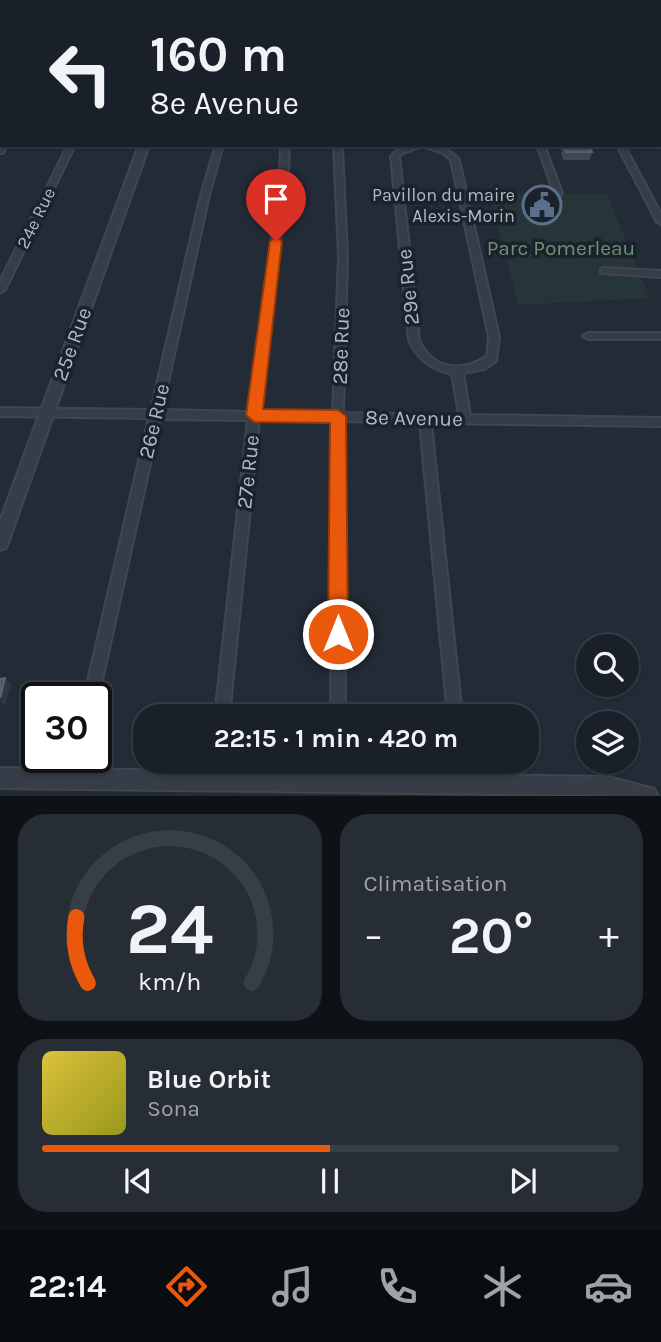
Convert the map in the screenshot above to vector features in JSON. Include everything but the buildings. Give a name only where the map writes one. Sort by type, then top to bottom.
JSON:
[{"type":"street","name":"24e Rue","points":[[0,290],[71,147]]},
{"type":"street","name":"25e Rue","points":[[0,543],[143,147]]},
{"type":"street","name":"26e Rue","points":[[96,682],[205,195],[219,147]]},
{"type":"street","name":"27e Rue","points":[[223,704],[254,415],[284,176],[285,147]]},
{"type":"street","name":"28e Rue","points":[[338,147],[343,256],[338,416],[338,704]]},
{"type":"street","name":"29e Rue","points":[[414,147],[395,156],[414,340],[418,352],[429,363],[457,371]]},
{"type":"street","points":[[433,147],[452,154],[455,160],[494,337],[492,358],[480,366],[457,371],[465,419]]},
{"type":"street","points":[[541,147],[558,193]]},
{"type":"street","points":[[621,147],[660,217]]},
{"type":"street","points":[[604,271],[661,274]]},
{"type":"street","points":[[588,336],[661,336]]},
{"type":"street","name":"8e Avenue","points":[[0,412],[661,422]]},
{"type":"street","points":[[425,418],[454,704]]},
{"type":"street","points":[[73,780],[75,773]]},
{"type":"street","points":[[0,778],[73,780],[180,774]]},
{"type":"street","points":[[223,774],[278,789],[338,783],[608,787],[647,796]]},
{"type":"street","points":[[338,774],[338,783]]},
{"type":"street","points":[[461,774],[462,786]]},
{"type":"green space","name":"Parc Pomerleau","points":[[490,193],[607,194],[650,298],[518,305]]},
{"type":"place","name":"Pavillon du maire Alexis-Morin","points":[[542,205]]},
{"type":"route","points":[[276,241],[254,415],[338,416],[338,634]]}]
